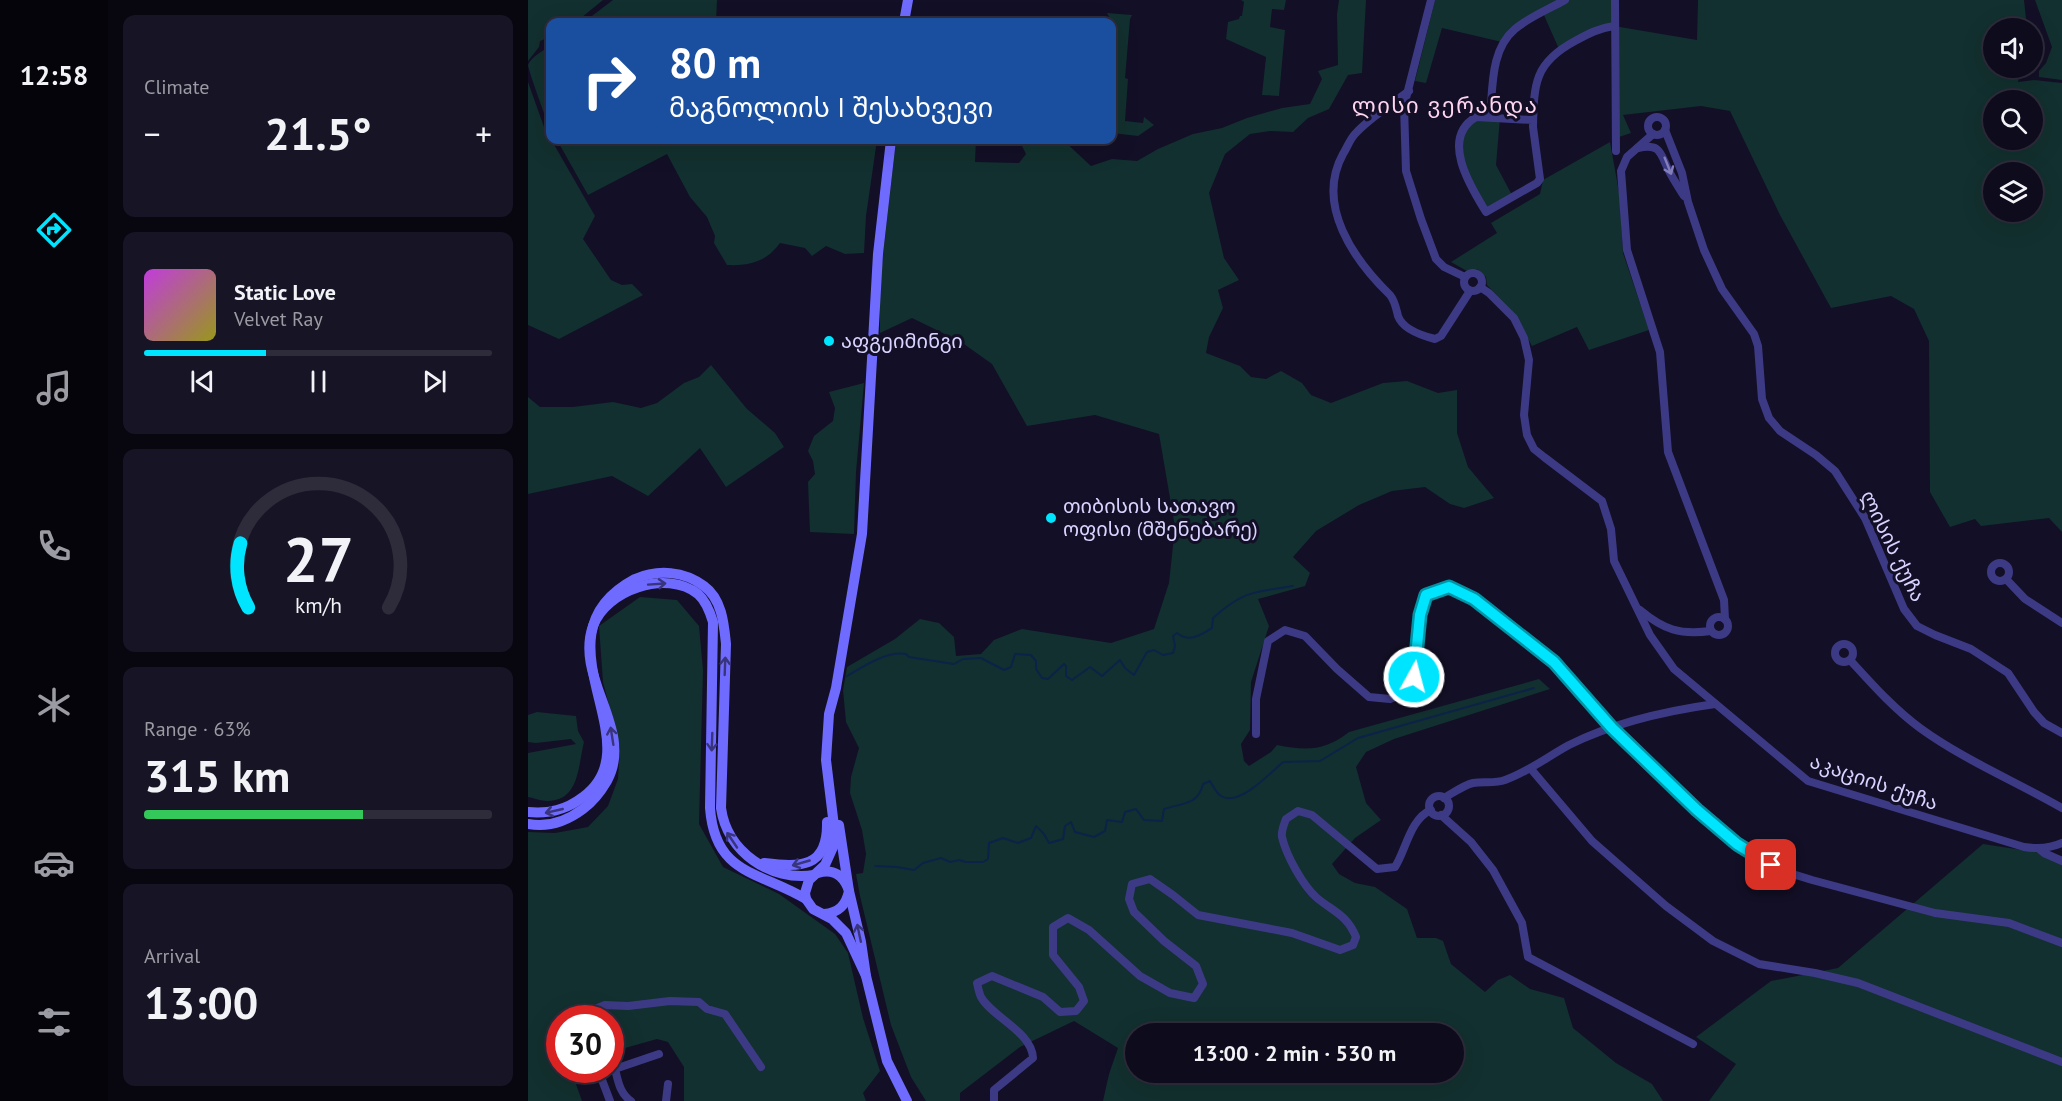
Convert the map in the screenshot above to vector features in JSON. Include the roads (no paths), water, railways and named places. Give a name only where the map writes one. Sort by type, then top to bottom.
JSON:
[{"type":"main road","points":[[905,18],[908,0]]},
{"type":"main road","points":[[758,862],[798,865],[815,858],[826,841],[827,821],[821,753],[836,688],[862,534],[878,254],[891,144]]},
{"type":"main road","points":[[578,648],[580,632],[591,609],[607,594],[645,574],[676,573],[706,587],[723,617],[726,644],[722,820],[733,843],[744,854],[775,872],[802,877],[832,872],[844,879],[849,891],[842,908],[831,914],[824,914]]},
{"type":"main road","points":[[528,824],[548,825],[575,815],[599,795],[609,777],[614,760],[614,743],[607,713],[590,667],[589,653],[593,626],[602,611],[626,592],[648,585],[670,584],[685,588],[698,594],[703,600],[713,622],[710,808],[712,827],[717,841],[738,867],[806,899],[813,909],[837,923],[846,933],[866,976]]},
{"type":"main road","points":[[528,812],[559,811],[588,794],[599,778],[604,763],[604,747],[579,664]]},
{"type":"main road","points":[[836,688],[832,769],[849,891],[866,976],[887,1060],[906,1101]]},
{"type":"main road","points":[[806,899],[806,886],[831,855],[834,835],[826,770],[829,714]]},
{"type":"street","points":[[1431,0],[1404,106],[1406,171],[1410,189],[1436,259],[1444,267],[1465,277]]},
{"type":"street","points":[[1490,117],[1496,58],[1504,42],[1515,29],[1565,0]]},
{"type":"street","points":[[1615,0],[1616,152]]},
{"type":"street","points":[[1533,120],[1476,117],[1463,127],[1460,137],[1460,158],[1466,179],[1485,212],[1537,183],[1540,179],[1533,120],[1537,80],[1542,66],[1559,49],[1599,28],[1614,26]]},
{"type":"street","points":[[1409,91],[1354,135],[1337,166],[1334,191],[1336,215],[1347,240],[1368,275],[1394,299],[1399,319],[1407,328],[1436,339],[1441,336],[1470,291]]},
{"type":"street","points":[[1480,287],[1514,318],[1524,338],[1529,360],[1524,415],[1527,435],[1534,449],[1602,501],[1611,529],[1614,561],[1637,608],[1658,624],[1675,631],[1694,633],[1711,631],[1718,635],[1726,632],[1728,624],[1725,619],[1724,600],[1668,452],[1660,352],[1627,250],[1621,171],[1627,157],[1653,134],[1661,134],[1665,130],[1666,124],[1663,119],[1654,118],[1648,124],[1653,134]]},
{"type":"street","name":"ლისის ქუჩა","points":[[1665,130],[1682,173],[1688,202],[1704,250],[1722,289],[1754,334],[1758,346],[1762,399],[1769,418],[1780,431],[1816,454],[1835,471],[1865,518],[1909,618],[1917,626],[1971,649],[2008,673],[2034,712],[2044,723],[2062,733]]},
{"type":"street","name":"ლისის ქუჩა","points":[[1637,148],[1652,147],[1661,153],[1669,172],[1688,202]]},
{"type":"street","points":[[1471,273],[1478,275],[1481,279],[1480,287],[1476,291],[1470,291],[1465,287],[1465,277],[1471,273]]},
{"type":"street","points":[[2006,579],[2025,598],[2062,623]]},
{"type":"street","points":[[1256,734],[1256,699],[1268,641],[1285,630],[1305,636],[1337,669],[1369,697],[1390,699],[1412,690],[1420,615],[1426,595],[1449,587],[1474,599],[1554,662],[1612,728],[1697,810],[1737,844],[1759,859],[1783,871],[1935,913],[2010,923],[2062,943]]},
{"type":"street","name":"აკაციის ქუჩა","points":[[1637,608],[1650,635],[1674,669],[1808,781],[2024,847],[2039,849],[2054,847],[2062,843]]},
{"type":"street","points":[[1711,631],[1710,623],[1713,619],[1718,617],[1725,619]]},
{"type":"street","points":[[1850,660],[1878,691],[1921,729],[1949,747],[2062,808]]},
{"type":"street","points":[[1444,798],[1473,783],[1490,784],[1503,781],[1531,769],[1569,746],[1612,728],[1666,711],[1715,704]]},
{"type":"street","points":[[1531,769],[1592,841],[1666,906],[1713,941],[1759,964],[1858,983],[2062,1062]]},
{"type":"street","points":[[1441,815],[1448,809],[1448,802],[1438,796],[1432,799],[1431,810],[1441,815],[1472,842],[1493,870],[1522,924],[1528,957],[1693,1044]]},
{"type":"street","points":[[994,1101],[994,1090],[1033,1058],[1033,1053],[1028,1044],[980,996],[977,983],[992,976],[1043,997],[1060,1012],[1076,1011],[1084,1001],[1079,987],[1053,955],[1053,927],[1068,918],[1089,930],[1140,976],[1170,993],[1194,999],[1203,984],[1196,966],[1164,941],[1134,912],[1128,899],[1132,884],[1150,879],[1198,915],[1292,933],[1340,950],[1353,945],[1356,937],[1344,916],[1316,897],[1298,876],[1281,835],[1286,819],[1298,811],[1312,815],[1377,869],[1395,867],[1402,856],[1406,841],[1423,813],[1431,810]]},
{"type":"street","points":[[2039,849],[2062,861]]},
{"type":"street","points":[[624,1006],[670,1001],[699,1002],[707,1010],[725,1014],[761,1067]]},
{"type":"street","points":[[624,1066],[659,1054]]},
{"type":"street","points":[[603,1083],[610,1101]]},
{"type":"street","points":[[619,1083],[621,1091],[631,1101]]},
{"type":"street","points":[[666,1101],[668,1084]]},
{"type":"waterway","points":[[847,676],[875,660],[898,654],[954,664],[963,659],[981,658],[1004,670],[1011,667],[1015,654],[1031,655],[1036,661],[1036,669],[1042,678],[1048,679],[1064,664],[1066,676],[1072,680],[1090,667],[1102,676],[1120,660],[1125,668],[1134,675],[1147,652],[1154,650],[1163,655],[1173,653],[1175,646],[1173,636],[1177,633],[1190,638],[1199,635],[1212,628],[1213,618],[1233,602],[1250,594],[1293,586]]},
{"type":"waterway","points":[[875,866],[914,870],[923,863],[941,858],[950,862],[959,860],[983,862],[988,859],[989,843],[1003,838],[1018,843],[1031,838],[1036,826],[1049,843],[1063,839],[1065,826],[1071,822],[1075,832],[1094,837],[1105,831],[1107,820],[1122,822],[1125,812],[1136,809],[1144,820],[1162,821],[1164,809],[1193,800],[1201,791],[1203,784],[1210,781],[1221,796],[1236,797],[1254,788],[1283,762],[1320,761],[1358,738],[1534,688]]},
{"type":"place","name":"აფგეიმინგი","points":[[829,341]]},
{"type":"place","name":"თიბისის სათავო ოფისი (მშენებარე)","points":[[1051,518]]},
{"type":"district","name":"ლისი ვერანდა","points":[[1445,105]]}]
